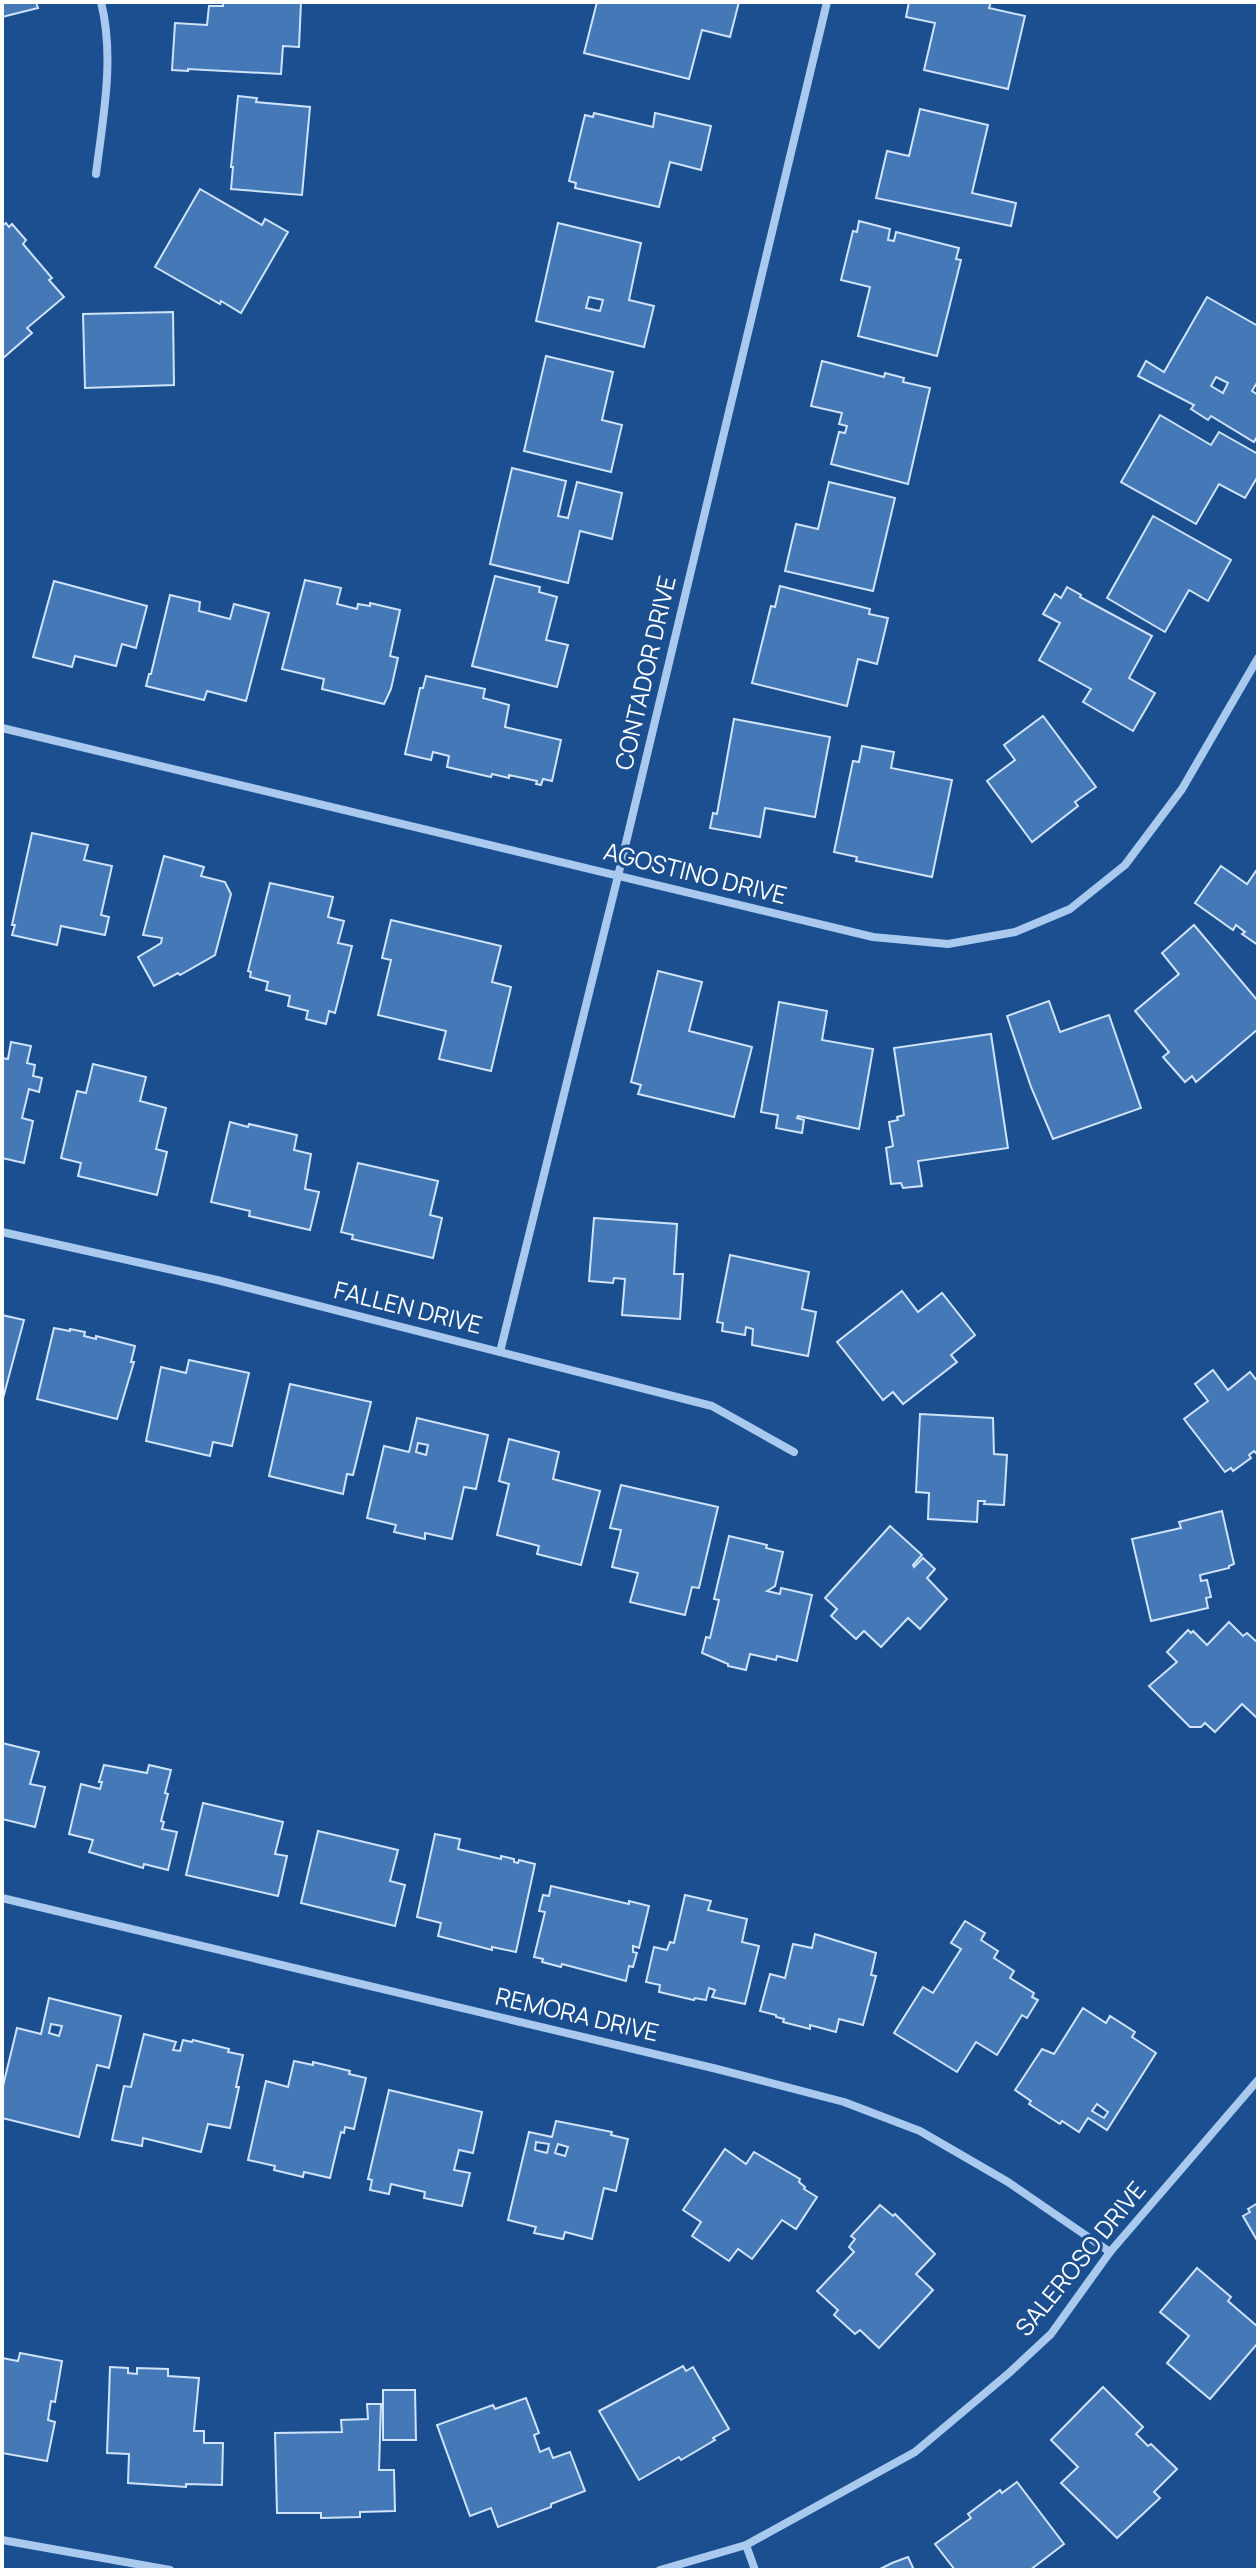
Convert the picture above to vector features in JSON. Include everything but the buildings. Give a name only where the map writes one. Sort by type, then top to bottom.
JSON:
[{"type":"street","points":[[96,174],[108,72],[101,2]]},
{"type":"street","name":"CONTADOR DRIVE","points":[[500,1352],[618,876],[827,2]]},
{"type":"street","name":"AGOSTINO DRIVE","points":[[2,728],[873,937],[948,944],[1015,932],[1070,909],[1125,865],[1182,789],[1258,658]]},
{"type":"street","name":"FALLEN DRIVE","points":[[2,1232],[217,1280],[712,1406],[794,1452]]},
{"type":"street","name":"REMORA DRIVE","points":[[2,1898],[702,2065],[844,2102],[920,2131],[1008,2182],[1110,2252]]},
{"type":"street","name":"SALEROSO DRIVE","points":[[660,2570],[746,2545],[915,2452],[1051,2334],[1110,2252],[1258,2080]]},
{"type":"street","points":[[2,2540],[170,2570]]},
{"type":"street","points":[[746,2545],[755,2570]]}]
